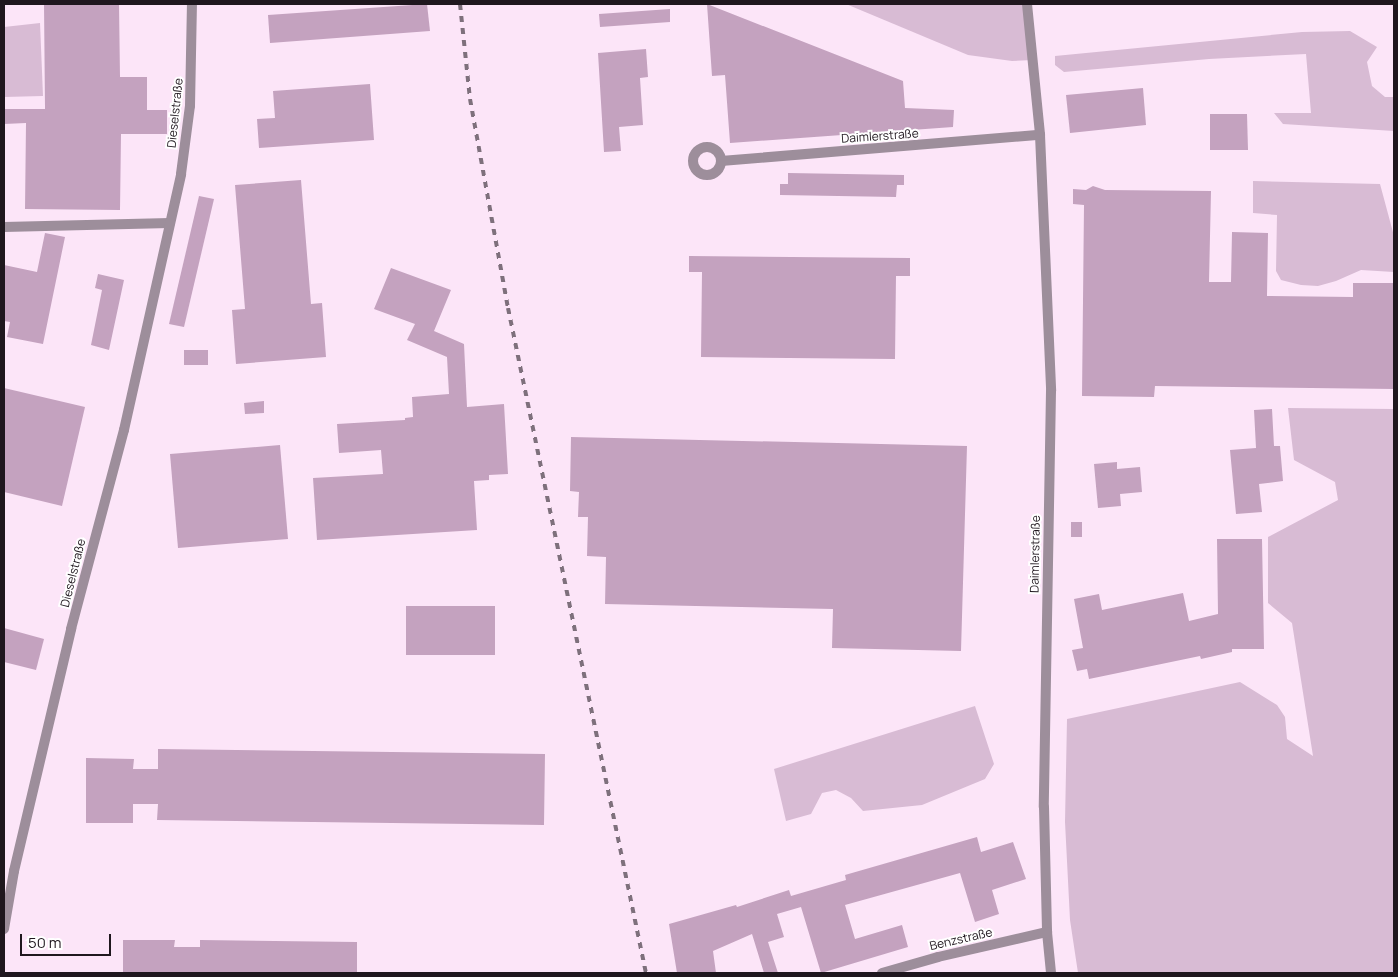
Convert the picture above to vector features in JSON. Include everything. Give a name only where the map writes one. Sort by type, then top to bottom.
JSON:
[{"type":"street","name":"Dieselstraße","points":[[4,930],[14,871],[74,619],[124,430],[181,174],[190,106],[192,4]]},
{"type":"street","name":"Daimlerstraße","points":[[1027,4],[1040,134],[1052,391],[1045,666],[1044,807],[1046,932],[1051,973]]},
{"type":"street","name":"Daimlerstraße","points":[[721,161],[1040,134]]},
{"type":"street","points":[[4,227],[170,223]]},
{"type":"street","name":"Benzstraße","points":[[882,973],[938,957],[1046,932]]},
{"type":"shaded area","points":[[846,4],[1027,4],[1033,60],[1012,61],[968,55]]},
{"type":"shaded area","points":[[40,23],[43,96],[4,97],[4,27]]},
{"type":"shaded area","points":[[1350,31],[1377,47],[1367,62],[1372,86],[1385,97],[1394,97],[1394,131],[1283,124],[1274,113],[1311,113],[1306,54],[1209,59],[1064,72],[1055,65],[1055,56],[1302,32]]},
{"type":"shaded area","points":[[1253,181],[1380,184],[1394,236],[1394,272],[1361,270],[1336,281],[1318,286],[1301,285],[1281,280],[1276,271],[1277,215],[1253,213]]},
{"type":"shaded area","points":[[1288,408],[1394,409],[1394,973],[1078,973],[1070,920],[1065,822],[1067,719],[1240,682],[1277,705],[1285,717],[1287,739],[1313,756],[1292,623],[1268,603],[1268,537],[1338,500],[1335,482],[1294,460]]},
{"type":"shaded area","points":[[975,706],[994,764],[985,779],[922,805],[863,811],[851,798],[836,790],[822,793],[811,814],[786,821],[774,769]]},
{"type":"building","points":[[44,4],[119,4],[120,77],[147,77],[147,110],[167,110],[167,134],[121,134],[120,210],[25,209],[26,123],[4,124],[4,109],[45,109]]},
{"type":"building","points":[[427,4],[430,31],[270,43],[268,15]]},
{"type":"building","points":[[707,4],[903,81],[905,108],[954,110],[953,127],[730,143],[725,75],[712,76]]},
{"type":"building","points":[[670,9],[670,22],[600,27],[599,14]]},
{"type":"building","points":[[646,49],[648,77],[640,78],[643,125],[619,127],[621,151],[604,152],[598,53]]},
{"type":"building","points":[[370,84],[374,140],[259,148],[257,119],[275,118],[273,91]]},
{"type":"building","points":[[1143,88],[1146,125],[1070,133],[1066,95]]},
{"type":"building","points":[[1210,114],[1247,114],[1248,150],[1210,150]]},
{"type":"building","points":[[788,173],[904,175],[904,185],[897,185],[896,197],[780,195],[780,184],[788,184]]},
{"type":"building","points":[[301,180],[311,304],[322,303],[326,357],[236,364],[232,310],[245,309],[235,185]]},
{"type":"building","points":[[1093,186],[1105,190],[1211,191],[1209,282],[1231,282],[1232,232],[1268,233],[1267,296],[1353,297],[1353,283],[1394,283],[1394,389],[1155,386],[1154,397],[1082,396],[1084,205],[1073,204],[1073,189],[1086,190]]},
{"type":"building","points":[[199,196],[214,199],[184,327],[169,324]]},
{"type":"building","points":[[45,233],[65,237],[43,344],[7,337],[10,322],[4,321],[4,265],[37,272]]},
{"type":"building","points":[[689,256],[910,258],[910,276],[896,276],[895,359],[701,357],[702,272],[689,272]]},
{"type":"building","points":[[391,268],[451,290],[434,331],[464,344],[467,407],[504,404],[508,474],[489,475],[489,480],[474,481],[477,530],[317,540],[313,478],[383,474],[381,450],[339,453],[337,424],[405,420],[405,418],[413,417],[412,397],[449,394],[447,357],[407,340],[415,324],[374,309]]},
{"type":"building","points":[[98,274],[124,280],[109,350],[91,345],[102,290],[95,288]]},
{"type":"building","points":[[184,350],[208,350],[208,365],[184,365]]},
{"type":"building","points":[[4,388],[85,407],[62,506],[4,492]]},
{"type":"building","points":[[264,401],[264,413],[245,414],[244,403]]},
{"type":"building","points":[[1272,409],[1274,446],[1280,446],[1283,481],[1259,484],[1262,512],[1236,514],[1230,450],[1256,448],[1254,410]]},
{"type":"building","points":[[571,437],[967,446],[961,651],[832,648],[833,609],[605,604],[606,557],[587,556],[588,517],[578,517],[579,492],[570,491]]},
{"type":"building","points":[[280,445],[288,539],[178,548],[170,454]]},
{"type":"building","points":[[1117,462],[1117,469],[1140,467],[1142,492],[1120,494],[1121,506],[1098,508],[1094,464]]},
{"type":"building","points":[[1071,522],[1082,522],[1082,537],[1071,537]]},
{"type":"building","points":[[1217,539],[1262,539],[1264,649],[1232,649],[1232,652],[1201,659],[1200,656],[1089,679],[1087,669],[1077,671],[1072,650],[1083,648],[1074,599],[1099,594],[1102,610],[1183,593],[1189,621],[1218,614]]},
{"type":"building","points":[[406,606],[495,606],[495,655],[406,655]]},
{"type":"building","points":[[4,628],[44,639],[36,670],[4,662]]},
{"type":"building","points":[[158,749],[545,754],[544,825],[157,820],[158,804],[133,804],[133,823],[86,823],[86,758],[134,759],[133,769],[158,769]]},
{"type":"building","points":[[977,837],[981,852],[1013,842],[1026,879],[992,890],[999,914],[975,922],[960,873],[845,905],[855,939],[902,925],[908,947],[821,973],[801,907],[777,914],[784,937],[768,942],[778,973],[764,973],[752,934],[713,951],[716,973],[677,973],[669,924],[736,905],[737,907],[789,890],[791,896],[846,880],[845,875]]},
{"type":"building","points":[[123,940],[175,940],[174,947],[200,947],[200,940],[357,942],[357,973],[123,973]]},
{"type":"railway","points":[[460,4],[470,99],[508,308],[646,973]]}]
